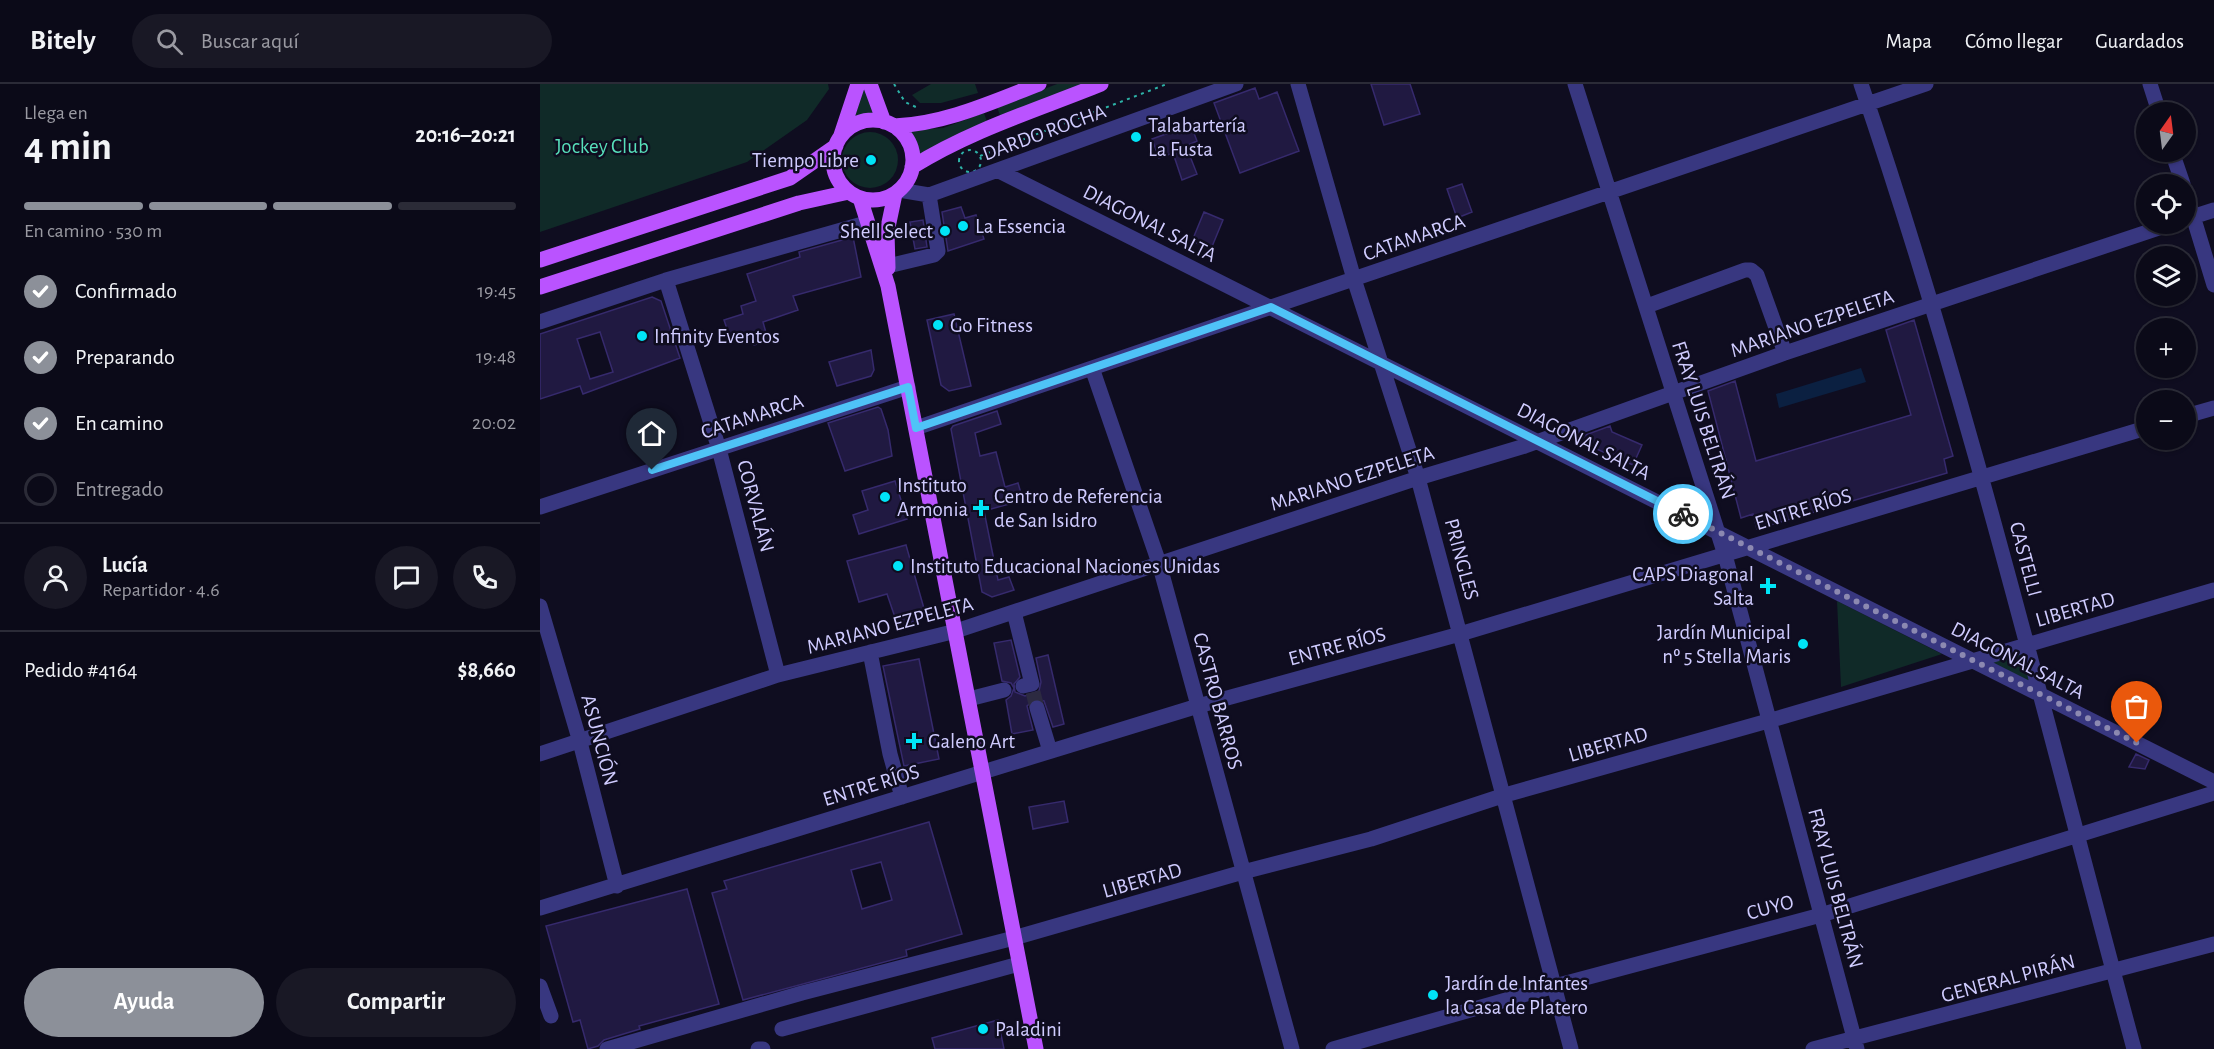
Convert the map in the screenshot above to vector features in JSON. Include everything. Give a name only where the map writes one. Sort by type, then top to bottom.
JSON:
[{"type":"main road","points":[[858,84],[833,159],[835,173],[855,195],[888,286],[1036,1049]]},
{"type":"main road","points":[[870,84],[889,124],[908,142],[912,154],[912,167]]},
{"type":"main road","points":[[540,260],[790,178],[859,123],[916,125],[951,117],[1039,84]]},
{"type":"main road","points":[[888,286],[887,232],[897,192],[912,167],[947,146],[985,129],[1101,84]]},
{"type":"main road","points":[[540,287],[799,203],[855,195],[873,200],[887,199],[897,192]]},
{"type":"street","name":"DARDO ROCHA","points":[[897,192],[929,195],[1236,84]]},
{"type":"street","name":"PRINGLES","points":[[1298,84],[1354,279],[1419,478],[1571,1049]]},
{"type":"street","name":"FRAY LUIS BELTRÁN","points":[[1575,84],[1725,555],[1855,1044]]},
{"type":"street","name":"CASTELLI","points":[[1860,84],[1932,305],[1982,478],[2134,1049]]},
{"type":"street","name":"CATAMARCA","points":[[916,428],[1926,84]]},
{"type":"street","points":[[2150,84],[2156,102]]},
{"type":"street","name":"DIAGONAL SALTA","points":[[999,171],[2214,782]]},
{"type":"street","points":[[888,266],[934,255],[938,251],[929,195]]},
{"type":"street","points":[[2196,215],[2214,210]]},
{"type":"street","points":[[540,322],[666,280],[866,223]]},
{"type":"street","name":"MARIANO EZPELETA","points":[[540,754],[778,675],[956,631],[1419,478],[1538,442],[1785,353],[2141,234]]},
{"type":"street","points":[[2195,234],[2214,285]]},
{"type":"street","points":[[1647,306],[1745,270],[1752,270],[1757,275],[1785,353]]},
{"type":"street","name":"CORVALÁN","points":[[666,280],[719,449],[778,675]]},
{"type":"street","name":"CASTRO BARROS","points":[[1092,368],[1160,563],[1292,1049]]},
{"type":"street","name":"CATAMARCA","points":[[540,507],[908,387]]},
{"type":"street","points":[[2196,413],[2214,408]]},
{"type":"street","name":"ENTRE RÍOS","points":[[540,908],[1198,706],[1461,634],[2136,431]]},
{"type":"street","name":"LIBERTAD","points":[[607,1049],[802,993],[1014,938],[1243,872],[1371,839],[1505,795],[1768,721],[2214,590]]},
{"type":"street","name":"ASUNCIÓN","points":[[540,606],[543,629],[580,742],[617,886]]},
{"type":"street","points":[[1014,612],[1029,687]]},
{"type":"street","points":[[870,652],[890,754],[902,797]]},
{"type":"street","points":[[969,699],[1004,690]]},
{"type":"street","points":[[1037,708],[1050,751]]},
{"type":"street","name":"CUYO","points":[[1333,1049],[1555,986],[1821,915],[2214,793]]},
{"type":"street","name":"GENERAL PIRÁN","points":[[1813,1049],[1855,1044],[2214,944]]},
{"type":"street","points":[[782,1029],[1019,964]]},
{"type":"street","points":[[540,986],[551,1016]]},
{"type":"street","points":[[758,1049],[763,1049]]},
{"type":"path","points":[[894,84],[905,102],[920,108]]},
{"type":"path","points":[[980,156],[1167,84]]},
{"type":"path","points":[[965,151],[976,151],[980,156],[981,163],[975,171],[965,170],[959,162],[965,151]]},
{"type":"green space","name":"Jockey Club","points":[[540,84],[828,84],[829,89],[807,120],[747,162],[540,232]]},
{"type":"green space","points":[[863,84],[876,114],[852,120]]},
{"type":"green space","points":[[931,84],[975,84],[978,93],[941,103],[920,103],[912,95]]},
{"type":"green space","points":[[1057,84],[1087,84],[1001,118],[997,107]]},
{"type":"green space","points":[[984,113],[987,122],[920,159],[909,130],[943,128]]},
{"type":"green space","points":[[864,132],[876,132],[886,136],[894,144],[898,160],[894,176],[886,184],[876,188],[864,188],[854,184],[846,176],[842,166],[842,154],[846,144],[854,136]]},
{"type":"green space","points":[[1837,601],[1942,654],[1841,687]]},
{"type":"green space","points":[[2027,645],[2040,694],[1972,660]]},
{"type":"water","points":[[1861,368],[1866,382],[1779,408],[1776,394]]},
{"type":"building","points":[[1371,84],[1410,84],[1420,114],[1384,125]]},
{"type":"building","points":[[1255,88],[1259,99],[1277,92],[1299,151],[1240,173],[1214,103]]},
{"type":"building","points":[[1191,125],[1197,141],[1186,146],[1197,174],[1182,180],[1173,153],[1159,158],[1152,139]]},
{"type":"building","points":[[1462,184],[1472,212],[1457,218],[1447,189]]},
{"type":"building","points":[[961,207],[965,218],[976,215],[984,239],[948,251],[942,212]]},
{"type":"building","points":[[1204,212],[1223,220],[1211,249],[1192,241]]},
{"type":"building","points":[[923,220],[927,247],[915,249],[910,222]]},
{"type":"building","points":[[853,237],[861,277],[793,296],[798,310],[763,322],[768,340],[754,345],[749,332],[730,338],[724,320],[743,314],[741,306],[756,301],[747,274],[800,257],[799,252]]},
{"type":"building","points":[[652,297],[661,301],[680,358],[583,394],[580,386],[540,399],[540,334]],"holes":[[[600,332],[613,372],[590,379],[577,339]]]},
{"type":"building","points":[[954,314],[971,386],[949,391],[941,385],[927,320]]},
{"type":"building","points":[[1914,320],[1953,456],[1944,459],[1947,473],[1757,529],[1753,514],[1741,518],[1708,391],[1735,381],[1756,461],[1911,415],[1886,330]]},
{"type":"building","points":[[871,350],[874,370],[871,376],[837,386],[829,362]]},
{"type":"building","points":[[878,407],[881,409],[888,430],[892,456],[845,471],[828,423]]},
{"type":"building","points":[[997,411],[1001,424],[975,433],[980,456],[996,452],[1005,487],[1018,483],[1023,500],[984,511],[998,580],[1009,577],[1014,590],[992,597],[982,592],[951,429],[953,426]]},
{"type":"building","points":[[1610,426],[1612,432],[1642,445],[1633,465],[1578,441],[1580,437]]},
{"type":"building","points":[[895,481],[907,519],[859,534],[853,515],[868,510],[862,491]]},
{"type":"building","points":[[906,545],[925,612],[922,619],[898,626],[887,594],[859,602],[847,561]]},
{"type":"building","points":[[1011,640],[1020,677],[1014,684],[1015,692],[1025,696],[1039,691],[1041,682],[1036,658],[1048,655],[1064,724],[1053,727],[1044,701],[1035,699],[1027,706],[1033,730],[1012,734],[1006,700],[1011,696],[1014,688],[1011,683],[1002,681],[994,643]]},
{"type":"building","points":[[919,659],[939,759],[904,766],[883,666]]},
{"type":"building","points":[[2136,754],[2149,760],[2145,769],[2129,767]]},
{"type":"building","points":[[1064,801],[1068,822],[1033,829],[1029,807]]},
{"type":"building","points":[[929,822],[962,934],[906,950],[907,956],[743,1000],[712,893],[727,889],[724,881]],"holes":[[[881,862],[892,900],[862,909],[851,870]]]},
{"type":"building","points":[[687,889],[719,1004],[639,1026],[640,1029],[604,1040],[598,1046],[588,1049],[580,1020],[573,1022],[546,926]]},
{"type":"building","name":"Paladini","points":[[998,1020],[1004,1049],[935,1049],[932,1038]]},
{"type":"tunnel","points":[[1033,692],[1037,708]]},
{"type":"way so far","points":[[1683,514],[2137,743]]},
{"type":"place","name":"Talabartería La Fusta","points":[[1136,137]]},
{"type":"place","name":"Tiempo Libre","points":[[871,160]]},
{"type":"place","name":"La Essencia","points":[[963,226]]},
{"type":"place","name":"Shell Select","points":[[945,231]]},
{"type":"place","name":"Go Fitness","points":[[938,325]]},
{"type":"place","name":"Infinity Eventos","points":[[642,336]]},
{"type":"place","name":"Instituto Armonia","points":[[885,497]]},
{"type":"place","name":"Centro de Referencia de San Isidro","points":[[981,508]]},
{"type":"place","name":"Instituto Educacional Naciones Unidas","points":[[898,566]]},
{"type":"place","name":"CAPS Diagonal Salta","points":[[1768,586]]},
{"type":"place","name":"Jardín Municipal nº 5 Stella Maris","points":[[1803,644]]},
{"type":"place","name":"Galeno Art","points":[[914,741]]},
{"type":"place","name":"Jardín de Infantes la Casa de Platero","points":[[1433,995]]},
{"type":"place","name":"Paladini","points":[[983,1029]]},
{"type":"route","points":[[652,470],[908,387],[916,428],[1271,307],[1683,514]]}]
